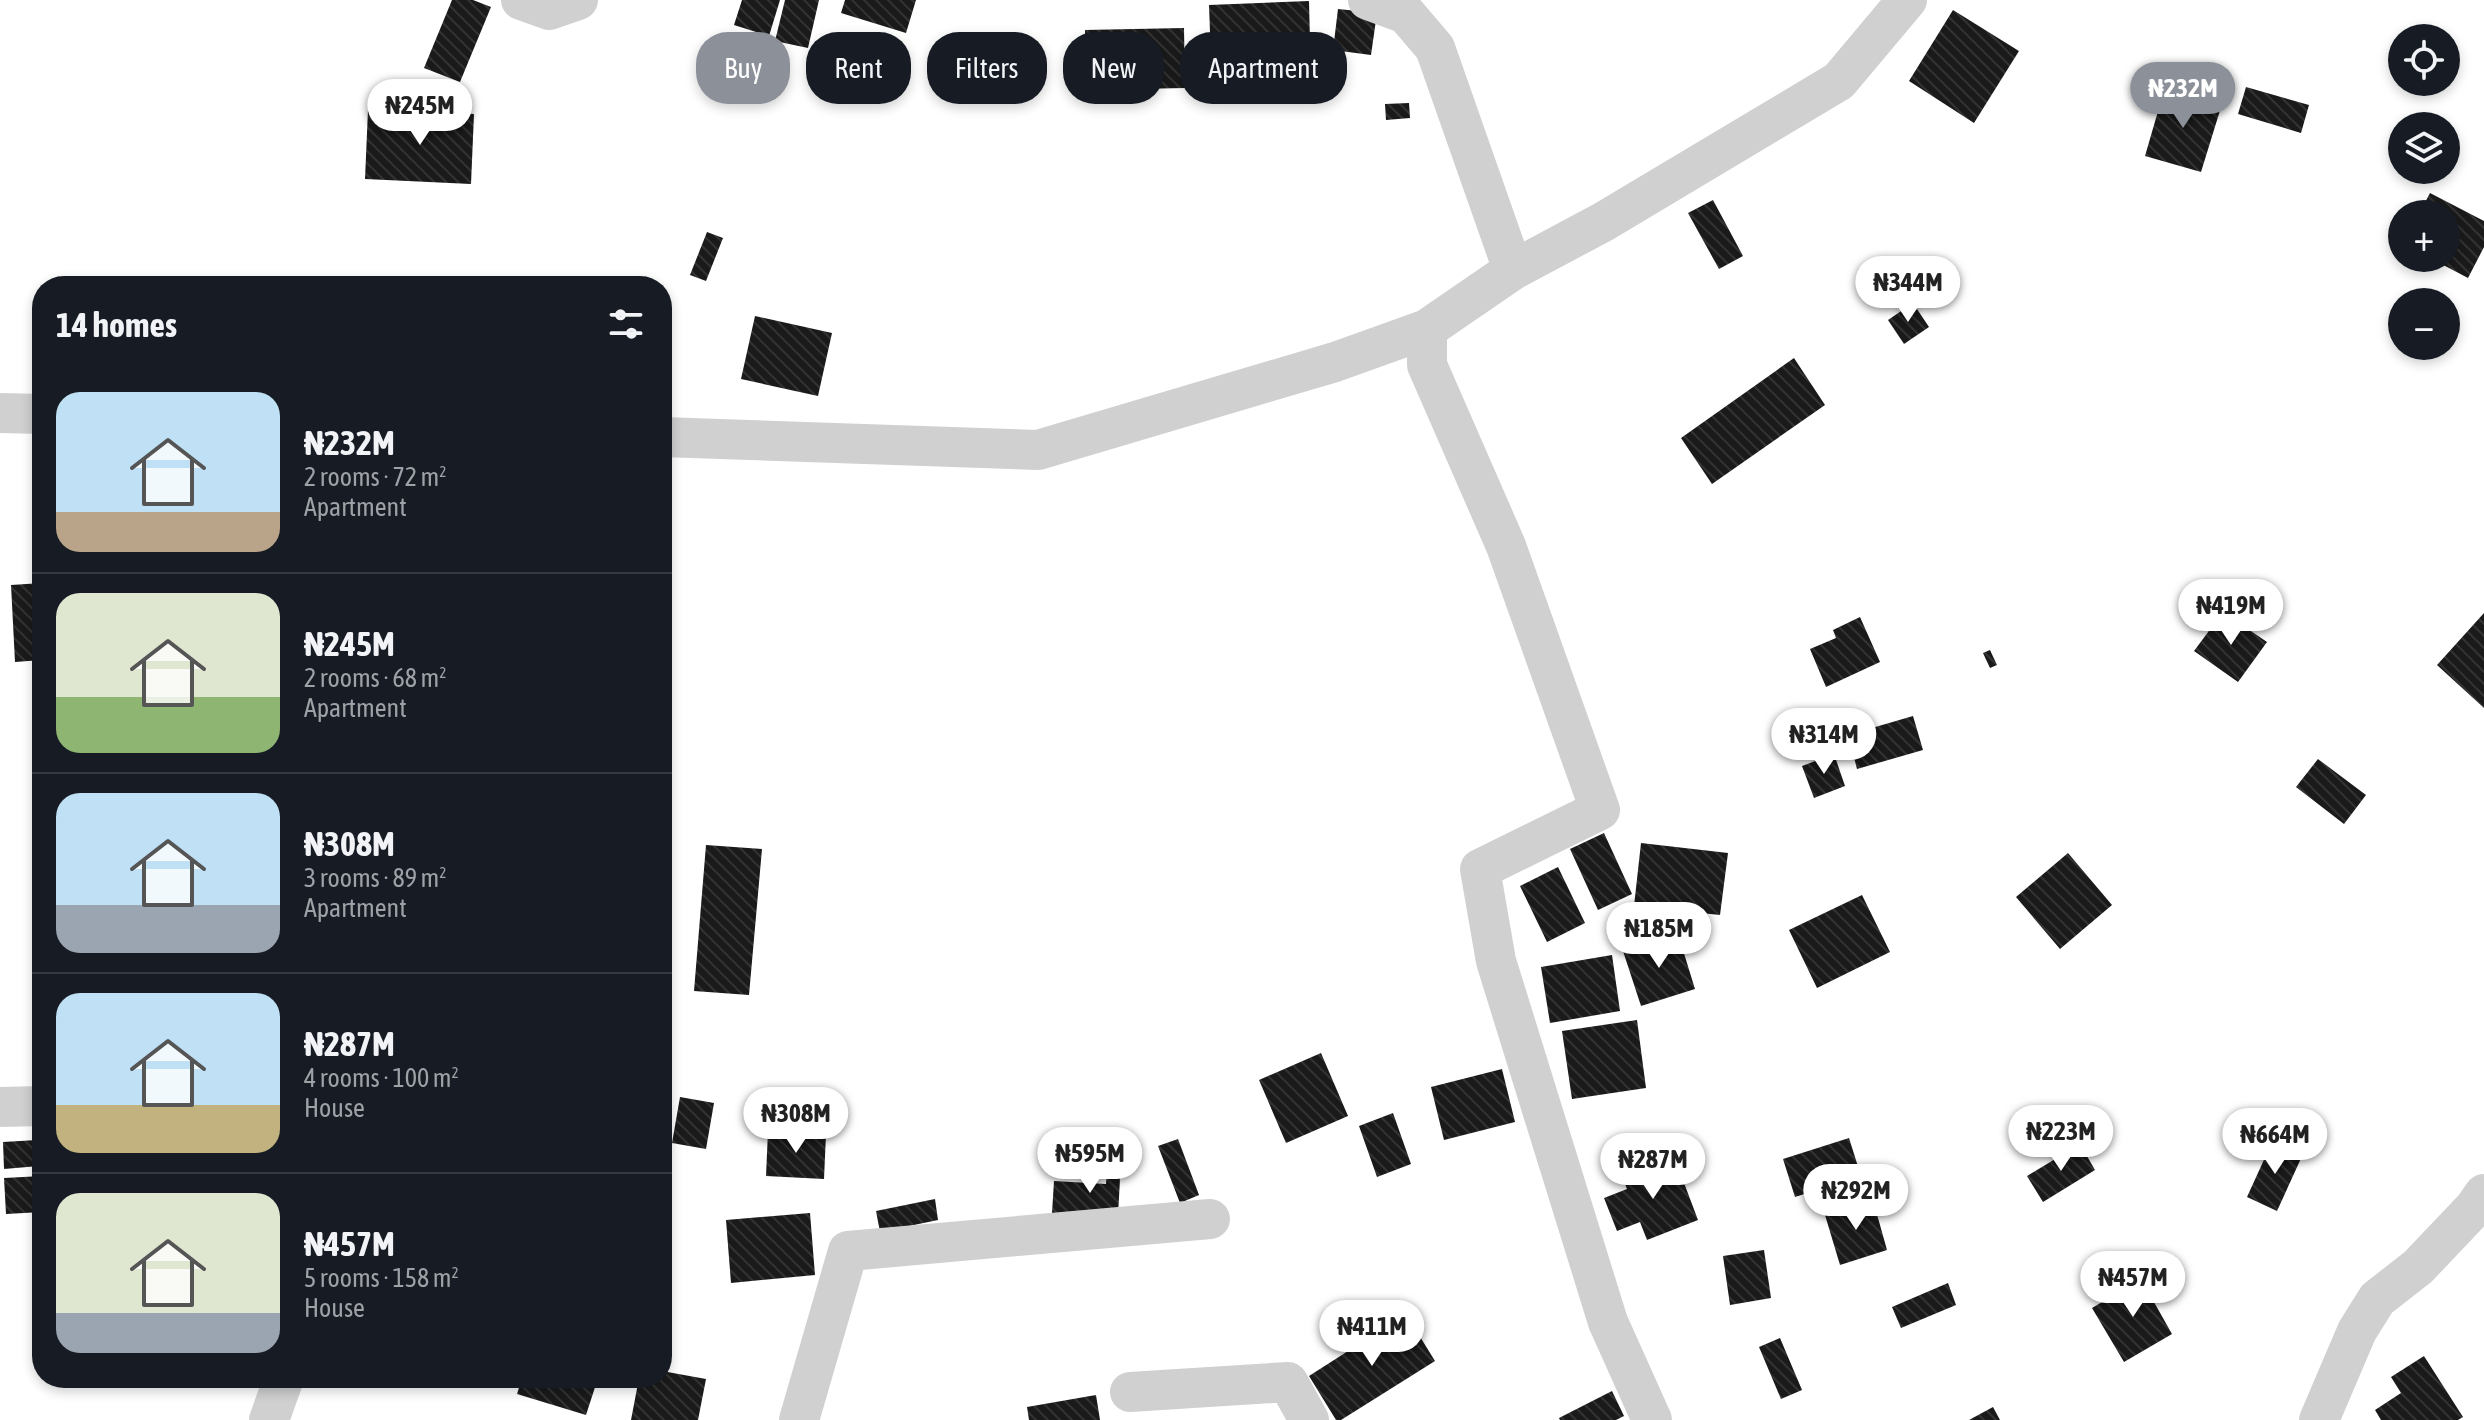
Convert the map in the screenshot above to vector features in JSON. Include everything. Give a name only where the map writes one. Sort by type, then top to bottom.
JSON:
[{"type":"street","points":[[521,0],[549,10],[578,0]]},
{"type":"street","points":[[1368,0],[1406,14],[1435,48],[1513,270]]},
{"type":"street","points":[[672,437],[1038,450],[1335,362],[1427,329],[1513,270],[1603,222],[1839,81],[1907,0]]},
{"type":"street","points":[[1427,329],[1427,365],[1506,546],[1600,810],[1480,869],[1496,961],[1608,1322],[1652,1420]]},
{"type":"street","points":[[0,413],[32,414]]},
{"type":"street","points":[[0,1107],[32,1106]]},
{"type":"street","points":[[2319,1420],[2357,1331],[2377,1299],[2418,1267],[2484,1194]]},
{"type":"street","points":[[799,1420],[848,1251],[1210,1219]]},
{"type":"street","points":[[1130,1392],[1288,1382],[1309,1420]]},
{"type":"street","points":[[271,1420],[281,1388]]},
{"type":"building","points":[[452,0],[473,0],[491,7],[460,82],[424,68]]},
{"type":"building","points":[[742,0],[780,0],[770,32],[756,32],[734,25]]},
{"type":"building","points":[[785,0],[819,0],[812,32],[806,32],[806,48],[790,44],[790,32],[777,32]]},
{"type":"building","points":[[845,0],[916,0],[906,32],[841,13]]},
{"type":"building","points":[[1309,1],[1310,32],[1210,32],[1209,5]]},
{"type":"building","points":[[1338,9],[1377,13],[1371,55],[1347,52],[1347,32],[1335,32]]},
{"type":"building","points":[[1953,10],[2019,51],[1974,123],[1909,81]]},
{"type":"building","points":[[1184,28],[1184,32],[1180,32],[1180,88],[1164,88],[1164,32],[1085,30]]},
{"type":"building","points":[[2165,87],[2222,104],[2201,172],[2145,156]]},
{"type":"building","points":[[2246,87],[2309,105],[2301,133],[2238,114]]},
{"type":"building","points":[[1409,103],[1410,118],[1386,120],[1385,104]]},
{"type":"building","points":[[368,110],[474,114],[471,184],[365,179]]},
{"type":"building","points":[[2430,193],[2444,200],[2426,200]]},
{"type":"building","points":[[1713,200],[1743,256],[1719,269],[1688,213]]},
{"type":"building","points":[[2460,209],[2484,221],[2484,247],[2468,278],[2457,272],[2460,272]]},
{"type":"building","points":[[707,232],[723,238],[706,281],[690,275]]},
{"type":"building","points":[[1913,303],[1929,327],[1904,344],[1888,320]]},
{"type":"building","points":[[755,316],[832,333],[818,396],[741,379]]},
{"type":"building","points":[[1794,358],[1825,405],[1712,484],[1681,438]]},
{"type":"building","points":[[32,584],[32,661],[15,662],[11,585]]},
{"type":"building","points":[[2223,612],[2267,642],[2238,682],[2194,651]]},
{"type":"building","points":[[2484,613],[2484,708],[2437,665]]},
{"type":"building","points":[[1860,617],[1880,662],[1826,687],[1810,649],[1836,638],[1833,630]]},
{"type":"building","points":[[1990,650],[1997,665],[1990,668],[1983,653]]},
{"type":"building","points":[[1913,716],[1923,750],[1857,769],[1848,735]]},
{"type":"building","points":[[1834,754],[1845,786],[1814,798],[1802,766]]},
{"type":"building","points":[[2318,759],[2366,795],[2344,824],[2296,787]]},
{"type":"building","points":[[1604,833],[1632,894],[1598,910],[1570,849]]},
{"type":"building","points":[[1641,843],[1728,853],[1720,915],[1634,906]]},
{"type":"building","points":[[706,845],[762,849],[749,995],[694,991]]},
{"type":"building","points":[[2068,853],[2112,905],[2060,949],[2016,897]]},
{"type":"building","points":[[1558,867],[1585,923],[1547,942],[1520,886]]},
{"type":"building","points":[[1862,895],[1890,952],[1817,988],[1789,930]]},
{"type":"building","points":[[1678,934],[1695,989],[1641,1006],[1623,951]]},
{"type":"building","points":[[1612,955],[1620,1011],[1550,1023],[1541,967]]},
{"type":"building","points":[[1637,1020],[1646,1088],[1572,1099],[1562,1031]]},
{"type":"building","points":[[1321,1053],[1348,1116],[1286,1143],[1259,1080]]},
{"type":"building","points":[[1502,1069],[1515,1122],[1444,1140],[1431,1087]]},
{"type":"building","points":[[680,1097],[714,1103],[706,1149],[672,1143]]},
{"type":"building","points":[[1393,1113],[1411,1164],[1377,1177],[1359,1126]]},
{"type":"building","points":[[768,1131],[826,1134],[824,1179],[766,1176]]},
{"type":"building","points":[[1849,1138],[1861,1176],[1795,1197],[1783,1159]]},
{"type":"building","points":[[1178,1139],[1199,1195],[1180,1203],[1158,1146]]},
{"type":"building","points":[[32,1140],[32,1167],[4,1169],[3,1142]]},
{"type":"building","points":[[2273,1140],[2303,1154],[2277,1211],[2247,1197]]},
{"type":"building","points":[[2080,1144],[2095,1170],[2043,1202],[2027,1176]]},
{"type":"building","points":[[1108,1159],[1121,1160],[1118,1216],[1052,1213],[1054,1181],[1106,1184]]},
{"type":"building","points":[[1675,1159],[1698,1220],[1647,1240],[1640,1222],[1617,1231],[1604,1198],[1627,1189],[1623,1179]]},
{"type":"building","points":[[32,1177],[32,1213],[6,1214],[4,1178]]},
{"type":"building","points":[[935,1199],[938,1220],[880,1232],[876,1211]]},
{"type":"building","points":[[1873,1200],[1887,1250],[1840,1265],[1825,1215]]},
{"type":"building","points":[[810,1213],[815,1275],[731,1283],[726,1220]]},
{"type":"building","points":[[1764,1250],[1771,1298],[1730,1305],[1723,1256]]},
{"type":"building","points":[[2149,1274],[2158,1289],[2150,1295],[2172,1334],[2124,1362],[2092,1308]]},
{"type":"building","points":[[1948,1283],[1956,1305],[1901,1328],[1892,1307]]},
{"type":"building","points":[[1406,1314],[1435,1361],[1341,1420],[1336,1420],[1309,1376]]},
{"type":"building","points":[[1780,1338],[1802,1390],[1781,1399],[1759,1347]]},
{"type":"building","points":[[2424,1356],[2463,1417],[2458,1420],[2381,1420],[2375,1410],[2401,1393],[2391,1377]]},
{"type":"building","points":[[672,1373],[706,1379],[698,1420],[631,1420],[637,1388],[672,1388]]},
{"type":"building","points":[[519,1388],[595,1388],[586,1415],[517,1394]]},
{"type":"building","points":[[1612,1391],[1624,1416],[1616,1420],[1560,1420],[1559,1418]]},
{"type":"building","points":[[1096,1395],[1100,1420],[1029,1420],[1027,1407]]},
{"type":"building","points":[[1993,1407],[2000,1420],[1969,1420]]}]
